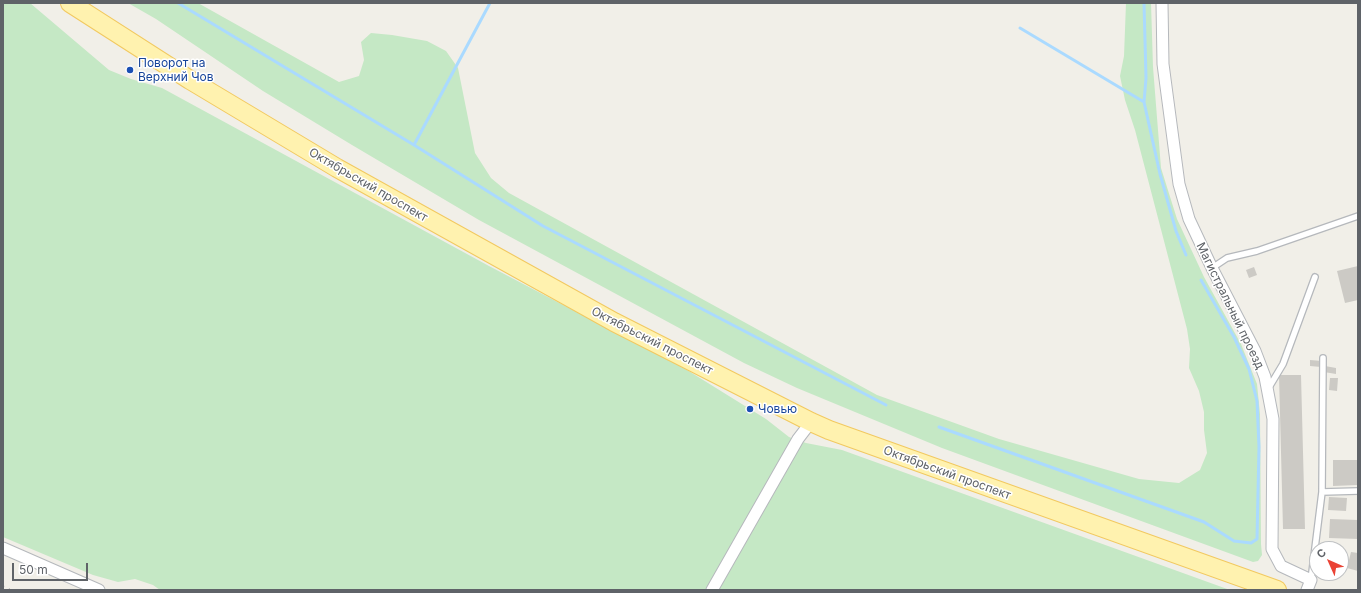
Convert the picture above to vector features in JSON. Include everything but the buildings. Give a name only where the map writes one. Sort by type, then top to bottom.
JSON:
[{"type":"main road","name":"Октябрьский проспект","points":[[70,3],[190,80],[337,168],[614,322],[811,422],[829,430],[1277,590]]},
{"type":"street","name":"Магистральный проезд","points":[[1162,3],[1163,64],[1179,184],[1189,219],[1254,351],[1264,378],[1273,419],[1272,549],[1281,566],[1309,585]]},
{"type":"street","points":[[712,590],[798,439],[811,422]]},
{"type":"street","points":[[3,548],[99,590]]},
{"type":"lane","points":[[1212,268],[1226,258],[1257,251],[1358,216]]},
{"type":"lane","points":[[1267,391],[1284,364],[1315,277]]},
{"type":"lane","points":[[1309,585],[1322,492],[1323,358]]},
{"type":"lane","points":[[1322,492],[1358,491]]},
{"type":"green space","points":[[3,3],[30,3],[109,70],[131,79],[162,88],[489,266],[687,370],[766,419],[789,437],[806,443],[842,450],[1230,590],[160,590],[153,585],[135,579],[118,582],[93,575],[3,537]]},
{"type":"green space","points":[[128,3],[198,3],[339,82],[359,76],[364,60],[361,42],[371,33],[427,41],[446,51],[458,68],[475,153],[491,178],[509,193],[877,395],[999,439],[1139,479],[1179,483],[1200,470],[1207,453],[1204,430],[1204,412],[1199,391],[1189,368],[1190,349],[1187,329],[1135,130],[1125,100],[1120,76],[1124,56],[1126,3],[1151,3],[1153,67],[1161,168],[1177,219],[1204,277],[1241,344],[1257,384],[1260,414],[1262,555],[1258,561],[1253,562],[942,448],[797,388],[744,363],[479,220],[263,91],[156,19]]},
{"type":"waterway","points":[[178,3],[414,145],[543,226],[886,405]]},
{"type":"waterway","points":[[414,145],[490,3]]},
{"type":"waterway","points":[[1144,3],[1146,78],[1144,102],[1160,174],[1176,231],[1186,255]]},
{"type":"waterway","points":[[1020,28],[1144,102]]},
{"type":"waterway","points":[[939,427],[1204,522],[1234,541],[1251,543],[1257,539],[1259,447],[1257,401],[1249,369],[1234,337],[1201,280]]},
{"type":"railway","points":[[3,587],[10,590]]},
{"type":"place","name":"Поворот на Верхний Чов","points":[[130,70]]},
{"type":"place","name":"Човью","points":[[750,409]]}]
